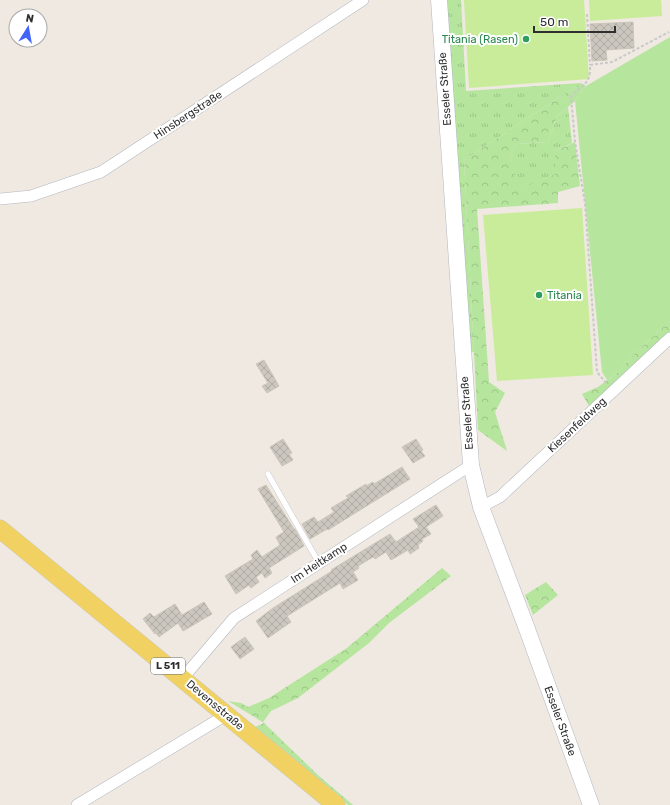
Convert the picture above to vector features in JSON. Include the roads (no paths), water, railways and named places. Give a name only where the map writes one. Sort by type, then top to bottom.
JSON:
[{"type":"main road","name":"Esseler Straße","points":[[439,0],[471,465],[480,507],[527,629],[591,805]]},
{"type":"main road","name":"Devensstraße","points":[[0,530],[183,678],[336,805]]},
{"type":"street","name":"Hinsbergstraße","points":[[0,199],[31,196],[101,172],[363,0]]},
{"type":"street","name":"Kiesenfeldweg","points":[[480,507],[500,497],[670,338]]},
{"type":"street","name":"Im Heitkamp","points":[[183,678],[234,618],[471,465]]},
{"type":"street","points":[[77,805],[226,715]]},
{"type":"lane","points":[[268,474],[319,563]]},
{"type":"place","name":"Titania (Rasen)","points":[[526,39]]},
{"type":"place","name":"Titania","points":[[539,295]]}]
